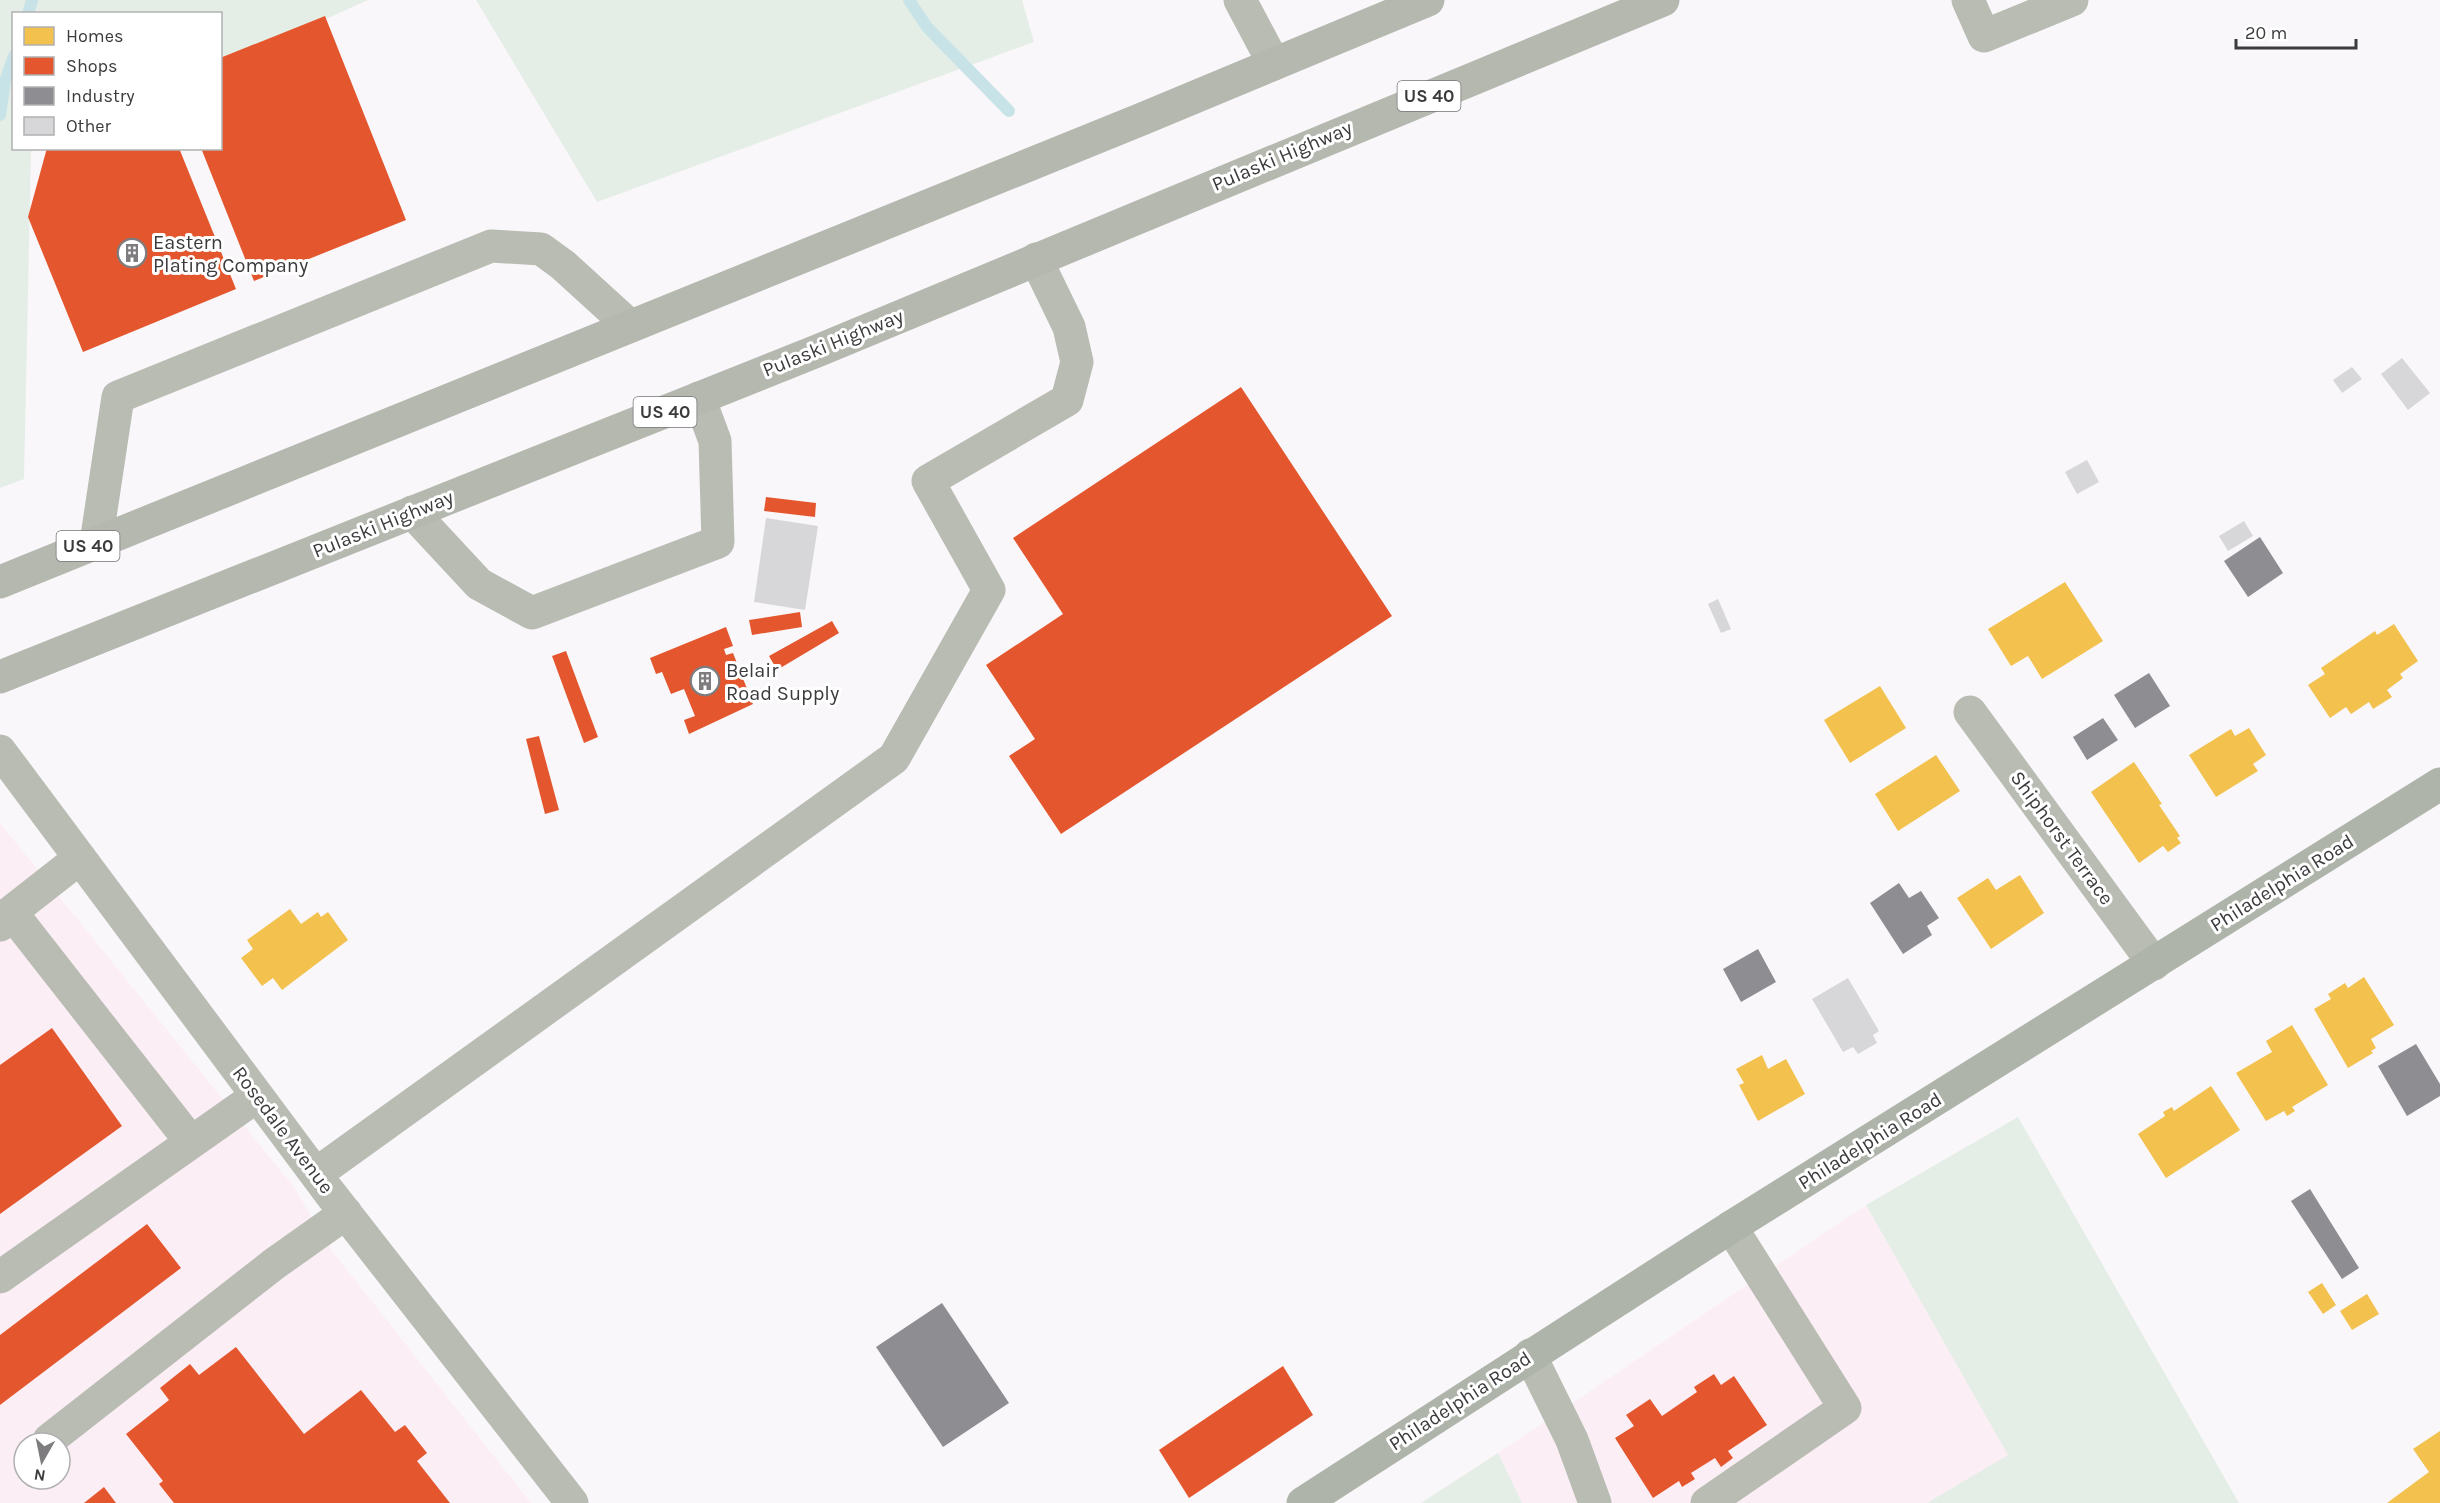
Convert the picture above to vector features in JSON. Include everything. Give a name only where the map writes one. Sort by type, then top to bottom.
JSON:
[{"type":"highway","name":"US 40","points":[[0,582],[1428,0]]},
{"type":"highway","name":"Pulaski Highway","points":[[0,677],[699,398],[1663,0]]},
{"type":"main road","name":"Philadelphia Road","points":[[1303,1503],[1731,1227],[2440,784]]},
{"type":"street","points":[[1240,0],[1274,64]]},
{"type":"street","points":[[1968,0],[1984,36],[2072,0]]},
{"type":"street","points":[[96,543],[118,398],[491,246],[541,249],[563,265],[630,326]]},
{"type":"street","points":[[316,1174],[894,758],[989,590],[928,481],[1067,400],[1077,362],[1069,327],[1036,259]]},
{"type":"street","points":[[412,513],[479,584],[532,613],[718,542],[715,441],[699,398]]},
{"type":"street","name":"Shiphorst Terrace","points":[[1970,712],[2154,964]]},
{"type":"street","name":"Rosedale Avenue","points":[[0,751],[316,1174],[572,1503]]},
{"type":"street","points":[[80,858],[6,919],[191,1142]]},
{"type":"street","points":[[0,1277],[257,1096]]},
{"type":"street","points":[[61,1431],[274,1264],[346,1213]]},
{"type":"street","points":[[1707,1503],[1845,1408],[1731,1227]]},
{"type":"street","points":[[1530,1355],[1572,1440],[1595,1503]]},
{"type":"shaded area","points":[[0,0],[368,0],[222,66],[222,12],[12,12],[12,150],[36,150],[31,152],[24,479],[0,488]]},
{"type":"shaded area","points":[[476,0],[1022,0],[1034,42],[597,202]]},
{"type":"shaded area","points":[[0,823],[293,1186],[333,1252],[531,1503],[0,1503]]},
{"type":"shaded area","points":[[2018,1117],[2239,1503],[1927,1503],[2008,1455],[1866,1205]]},
{"type":"shaded area","points":[[1866,1205],[2008,1455],[1927,1503],[1522,1503],[1498,1453]]},
{"type":"shaded area","points":[[1498,1453],[1522,1503],[1421,1503]]},
{"type":"building: Homes","points":[[2065,582],[2103,641],[2042,679],[2028,656],[2011,666],[1988,629]]},
{"type":"building: Homes","points":[[2394,624],[2418,661],[2400,674],[2403,678],[2387,690],[2392,697],[2373,709],[2369,702],[2351,714],[2346,707],[2330,718],[2308,685],[2325,674],[2321,668],[2375,631],[2377,635]]},
{"type":"building: Homes","points":[[1880,686],[1906,728],[1850,763],[1824,720]]},
{"type":"building: Homes","points":[[2249,728],[2266,755],[2253,764],[2258,771],[2216,797],[2189,755],[2231,729],[2235,736]]},
{"type":"building: Homes","points":[[1936,755],[1960,791],[1898,831],[1875,794]]},
{"type":"building: Homes","points":[[2134,762],[2162,804],[2159,805],[2180,836],[2177,838],[2181,843],[2168,852],[2163,846],[2139,863],[2091,792]]},
{"type":"building: Homes","points":[[2020,875],[2044,913],[1991,949],[1957,898],[1988,878],[1996,890]]},
{"type":"building: Homes","points":[[290,909],[301,924],[318,912],[321,917],[328,912],[348,940],[282,990],[273,978],[262,986],[241,958],[253,949],[247,940]]},
{"type":"building: Homes","points":[[2364,977],[2394,1025],[2371,1039],[2376,1048],[2371,1051],[2373,1053],[2348,1068],[2314,1009],[2331,999],[2328,994],[2345,983],[2348,988]]},
{"type":"building: Homes","points":[[2292,1025],[2328,1085],[2292,1107],[2295,1111],[2287,1116],[2284,1111],[2266,1121],[2236,1073],[2272,1052],[2266,1041]]},
{"type":"building: Homes","points":[[1762,1055],[1768,1069],[1786,1059],[1805,1094],[1758,1121],[1739,1085],[1744,1083],[1736,1069]]},
{"type":"building: Homes","points":[[2211,1086],[2240,1130],[2166,1178],[2138,1134],[2165,1116],[2163,1112],[2172,1107],[2174,1111]]},
{"type":"building: Homes","points":[[2322,1283],[2336,1305],[2323,1314],[2308,1292]]},
{"type":"building: Homes","points":[[2367,1294],[2379,1314],[2352,1330],[2340,1311]]},
{"type":"building: Homes","points":[[2440,1431],[2440,1503],[2387,1503],[2429,1472],[2413,1449]]},
{"type":"building: Shops","points":[[325,16],[406,220],[254,281],[202,150],[222,150],[222,57]]},
{"type":"building: Shops","name":"Eastern Plating Company","points":[[46,150],[180,150],[236,289],[83,352],[28,217]]},
{"type":"building: Shops","points":[[1241,387],[1392,616],[1061,834],[1009,756],[1035,739],[986,665],[1063,614],[1013,538]]},
{"type":"building: Shops","points":[[766,497],[816,503],[815,517],[764,511]]},
{"type":"building: Shops","points":[[800,612],[802,627],[752,635],[749,620]]},
{"type":"building: Shops","points":[[832,621],[839,633],[777,670],[769,656]]},
{"type":"building: Shops","name":"Belair Road Supply","points":[[726,627],[733,646],[724,649],[726,655],[733,653],[753,704],[689,734],[684,720],[695,716],[684,689],[671,694],[662,672],[656,674],[650,658]]},
{"type":"building: Shops","points":[[566,651],[598,737],[584,743],[552,656]]},
{"type":"building: Shops","points":[[539,736],[559,810],[545,814],[526,739]]},
{"type":"building: Shops","points":[[52,1028],[122,1126],[0,1214],[0,1065]]},
{"type":"building: Shops","points":[[147,1224],[181,1268],[0,1405],[0,1335]]},
{"type":"building: Shops","points":[[236,1347],[304,1434],[361,1390],[395,1432],[405,1425],[427,1453],[417,1461],[450,1503],[174,1503],[159,1484],[163,1481],[126,1434],[169,1400],[160,1388],[190,1364],[199,1375]]},
{"type":"building: Shops","points":[[1283,1366],[1313,1415],[1189,1498],[1159,1450]]},
{"type":"building: Shops","points":[[1714,1374],[1721,1385],[1734,1376],[1767,1425],[1728,1451],[1733,1458],[1721,1467],[1715,1458],[1691,1473],[1695,1479],[1682,1487],[1679,1481],[1653,1498],[1615,1438],[1634,1426],[1626,1415],[1650,1399],[1662,1416],[1697,1392],[1694,1387]]},
{"type":"building: Shops","points":[[104,1487],[116,1503],[84,1503]]},
{"type":"building: Industry","points":[[2260,537],[2283,573],[2248,597],[2224,561]]},
{"type":"building: Industry","points":[[2149,673],[2170,706],[2135,728],[2114,695]]},
{"type":"building: Industry","points":[[2103,718],[2118,740],[2087,760],[2073,737]]},
{"type":"building: Industry","points":[[1899,883],[1909,898],[1921,891],[1939,918],[1927,926],[1932,935],[1903,954],[1870,903]]},
{"type":"building: Industry","points":[[1758,949],[1776,982],[1741,1002],[1723,969]]},
{"type":"building: Industry","points":[[2416,1044],[2440,1084],[2440,1096],[2407,1116],[2378,1066]]},
{"type":"building: Industry","points":[[2310,1189],[2359,1268],[2342,1279],[2291,1201]]},
{"type":"building: Industry","points":[[942,1303],[1009,1403],[943,1447],[876,1347]]},
{"type":"building: Other","points":[[2402,358],[2430,393],[2408,410],[2381,374]]},
{"type":"building: Other","points":[[2352,367],[2362,379],[2342,393],[2333,380]]},
{"type":"building: Other","points":[[2087,460],[2099,482],[2077,494],[2065,472]]},
{"type":"building: Other","points":[[766,518],[818,526],[805,610],[754,602]]},
{"type":"building: Other","points":[[2244,521],[2253,536],[2228,551],[2219,536]]},
{"type":"building: Other","points":[[1718,599],[1731,629],[1721,633],[1708,604]]},
{"type":"building: Other","points":[[1848,978],[1879,1031],[1873,1035],[1877,1043],[1858,1054],[1853,1047],[1843,1052],[1812,999]]},
{"type":"waterway","points":[[29,12],[32,0]]},
{"type":"waterway","points":[[909,0],[927,27],[1009,111]]},
{"type":"waterway","points":[[0,115],[5,81],[12,62]]},
{"type":"place","name":"Eastern Plating Company","points":[[132,253]]},
{"type":"place","name":"Belair Road Supply","points":[[705,681]]}]
